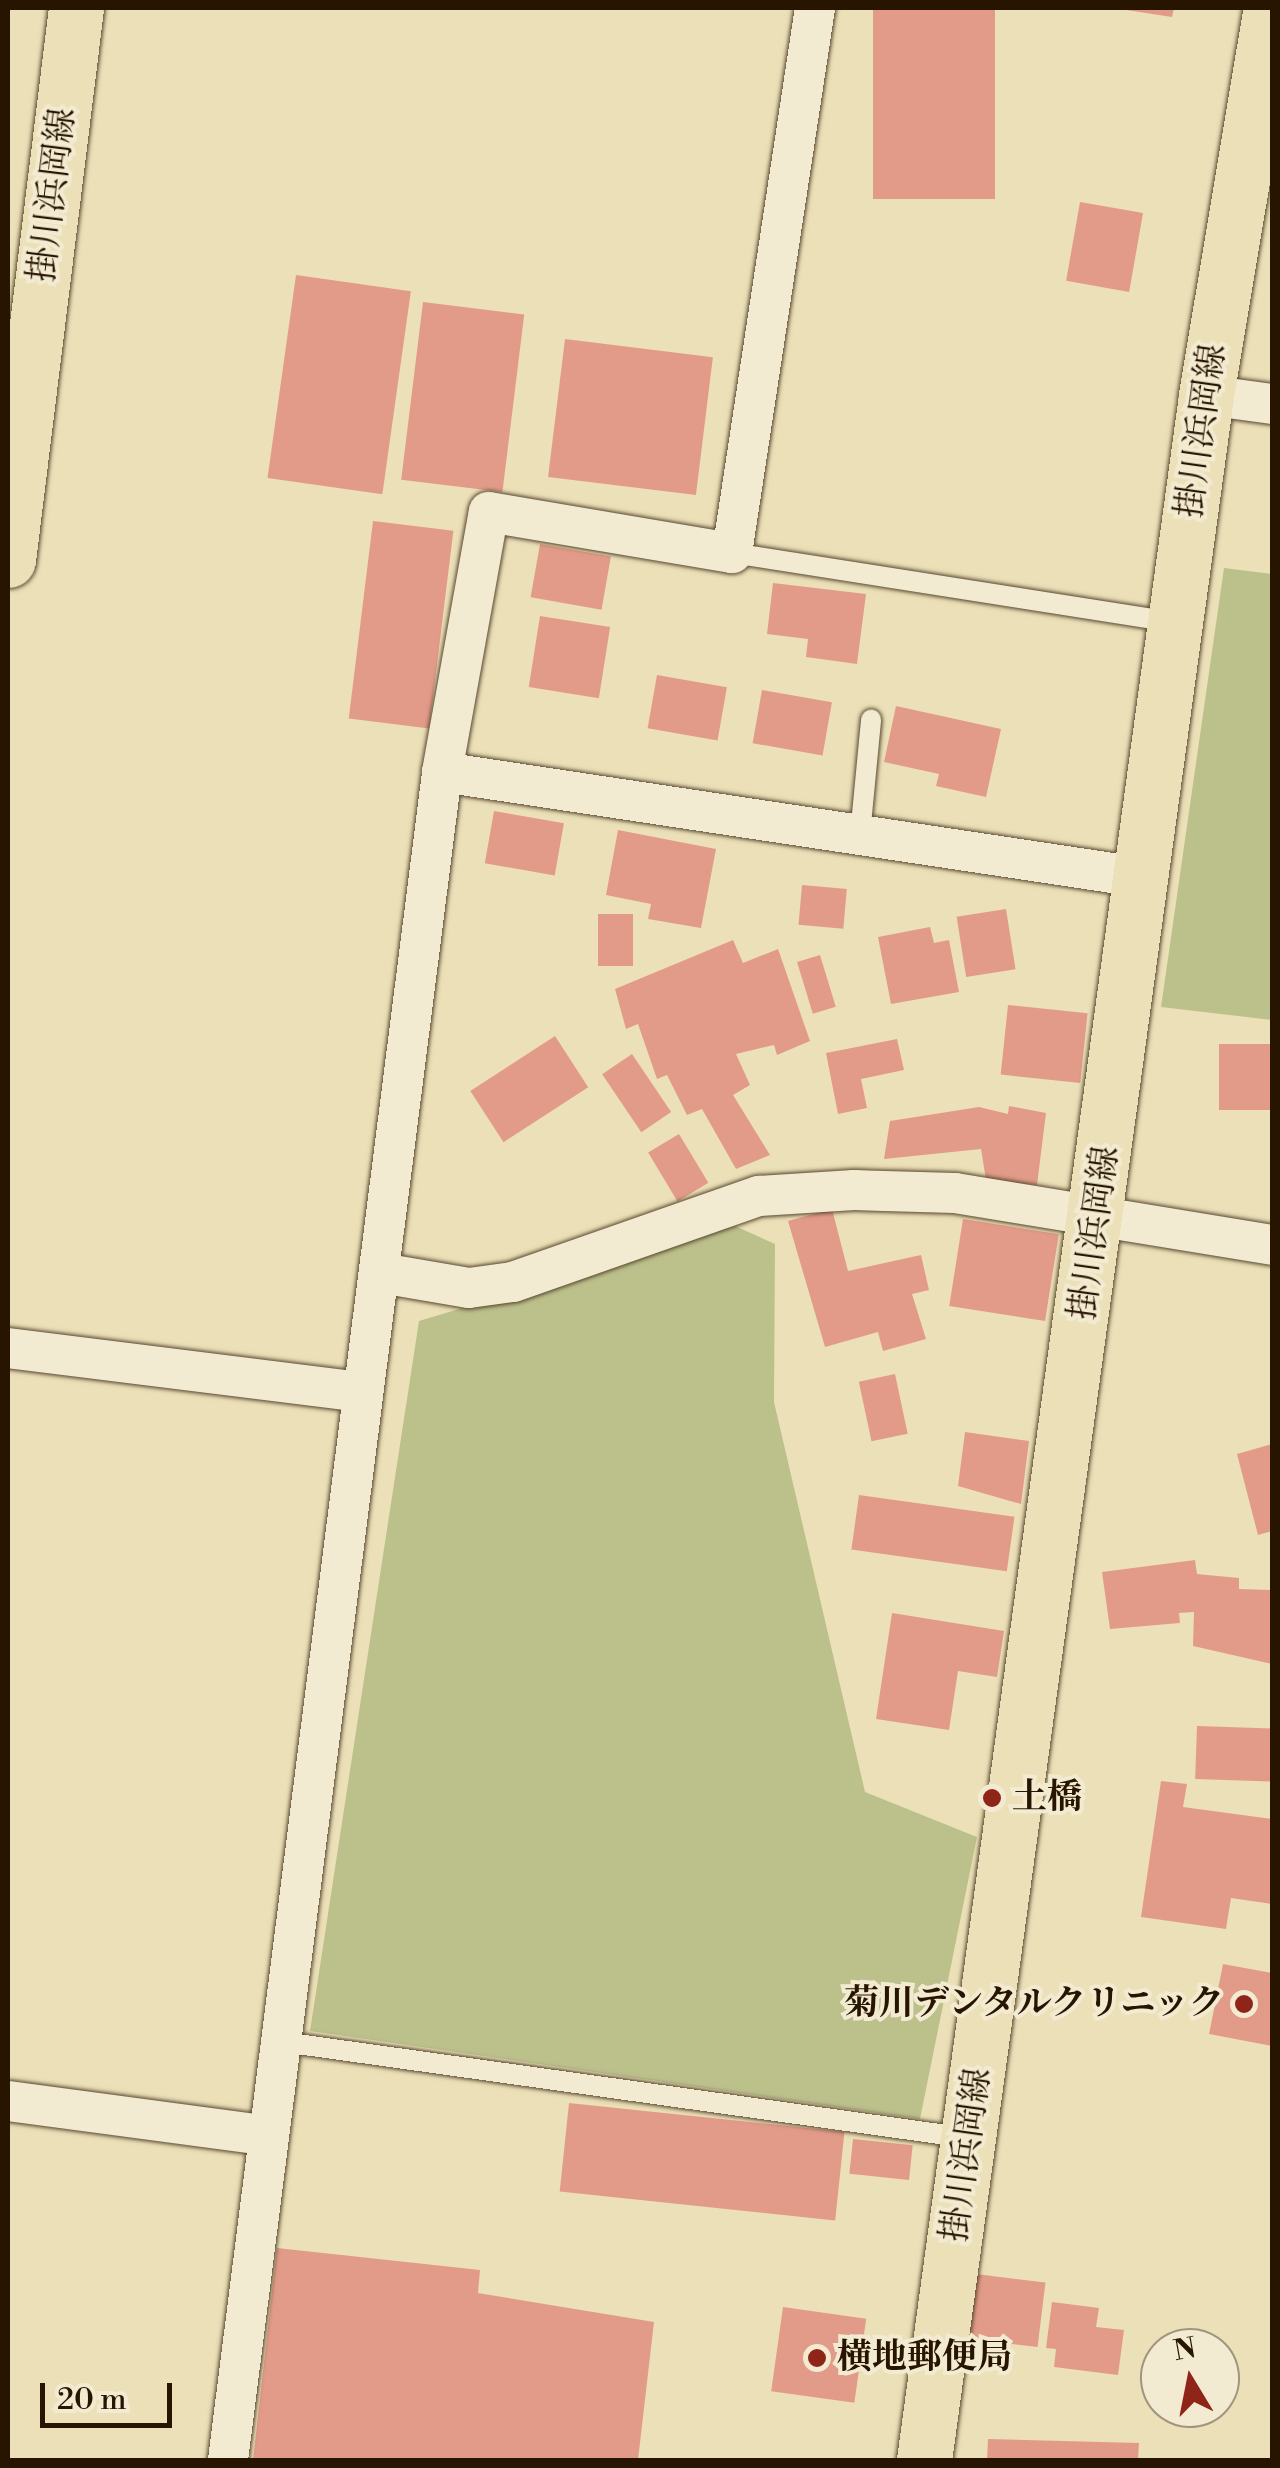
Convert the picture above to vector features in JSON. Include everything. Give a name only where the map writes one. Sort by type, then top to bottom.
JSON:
[{"type":"main road","name":"掛川浜岡線","points":[[8,560],[76,8]]},
{"type":"main road","name":"掛川浜岡線","points":[[924,2460],[1098,1217],[1139,877],[1206,395],[1272,8]]},
{"type":"street","points":[[228,2460],[264,2135],[360,1392],[380,1273],[442,772],[489,512],[732,552],[815,8]]},
{"type":"street","points":[[1206,395],[1272,404]]},
{"type":"street","points":[[442,772],[1139,877]]},
{"type":"street","points":[[380,1273],[468,1288],[512,1282],[759,1196],[955,1193],[1272,1245]]},
{"type":"street","points":[[8,1348],[360,1392]]},
{"type":"street","points":[[8,2101],[264,2135]]},
{"type":"lane","points":[[732,552],[1175,623]]},
{"type":"lane","points":[[860,835],[871,720]]},
{"type":"lane","points":[[276,2042],[969,2138]]},
{"type":"green space","points":[[1224,568],[1272,574],[1272,1020],[1161,1007]]},
{"type":"green space","points":[[735,1226],[775,1244],[774,1402],[865,1792],[977,1837],[920,2119],[310,2031],[419,1321]]},
{"type":"building","points":[[873,8],[995,8],[995,199],[873,199]]},
{"type":"building","points":[[1113,8],[1174,8],[1172,17]]},
{"type":"building","points":[[1080,202],[1143,213],[1129,292],[1066,281]]},
{"type":"building","points":[[296,275],[411,291],[382,494],[267,478]]},
{"type":"building","points":[[423,302],[524,314],[502,492],[401,480]]},
{"type":"building","points":[[565,339],[713,357],[696,495],[548,477]]},
{"type":"building","points":[[373,521],[453,531],[429,728],[349,719]]},
{"type":"building","points":[[540,544],[611,557],[602,610],[531,597]]},
{"type":"building","points":[[773,583],[866,594],[857,664],[806,657],[808,639],[767,634]]},
{"type":"building","points":[[540,616],[610,627],[599,698],[529,687]]},
{"type":"building","points":[[657,675],[727,687],[718,741],[648,728]]},
{"type":"building","points":[[762,690],[832,702],[823,756],[753,743]]},
{"type":"building","points":[[896,706],[1001,729],[986,797],[936,786],[939,774],[884,762]]},
{"type":"building","points":[[494,811],[564,823],[555,876],[485,863]]},
{"type":"building","points":[[618,830],[716,849],[701,928],[648,919],[651,904],[606,895]]},
{"type":"building","points":[[802,885],[847,889],[843,929],[799,925]]},
{"type":"building","points":[[1006,909],[1016,969],[966,977],[957,917]]},
{"type":"building","points":[[598,914],[633,914],[633,966],[598,966]]},
{"type":"building","points":[[930,927],[934,943],[949,940],[959,992],[891,1004],[878,937]]},
{"type":"building","points":[[733,940],[743,963],[778,949],[810,1041],[777,1055],[774,1045],[736,1054],[750,1085],[733,1095],[770,1155],[736,1169],[702,1109],[687,1115],[667,1075],[657,1079],[638,1024],[626,1029],[615,989]]},
{"type":"building","points":[[820,955],[836,1007],[813,1014],[797,962]]},
{"type":"building","points":[[1008,1005],[1088,1013],[1080,1083],[1001,1075]]},
{"type":"building","points":[[555,1036],[588,1087],[504,1142],[470,1091]]},
{"type":"building","points":[[897,1039],[904,1070],[861,1079],[867,1108],[838,1114],[826,1053]]},
{"type":"building","points":[[1219,1044],[1272,1044],[1272,1110],[1219,1110]]},
{"type":"building","points":[[632,1054],[671,1112],[641,1132],[602,1074]]},
{"type":"building","points":[[1009,1106],[1046,1113],[1037,1185],[986,1180],[981,1149],[884,1159],[890,1121],[979,1107],[1008,1114]]},
{"type":"building","points":[[679,1134],[708,1183],[677,1201],[648,1153]]},
{"type":"building","points":[[832,1209],[848,1271],[921,1255],[929,1290],[912,1294],[926,1339],[883,1351],[878,1332],[825,1347],[788,1221]]},
{"type":"building","points":[[963,1219],[1059,1234],[1045,1321],[949,1306]]},
{"type":"building","points":[[895,1374],[908,1434],[871,1441],[859,1382]]},
{"type":"building","points":[[965,1432],[1029,1441],[1021,1504],[958,1486]]},
{"type":"building","points":[[1272,1444],[1272,1531],[1258,1535],[1237,1454]]},
{"type":"building","points":[[859,1495],[1014,1517],[1007,1571],[851,1549]]},
{"type":"building","points":[[1195,1560],[1197,1574],[1239,1578],[1239,1589],[1272,1590],[1272,1664],[1193,1646],[1194,1612],[1179,1613],[1180,1623],[1110,1629],[1102,1572]]},
{"type":"building","points":[[892,1613],[1004,1631],[997,1677],[958,1671],[949,1730],[876,1719]]},
{"type":"building","points":[[1197,1726],[1272,1729],[1270,1782],[1195,1779]]},
{"type":"building","points":[[1161,1781],[1187,1784],[1183,1807],[1272,1819],[1272,1904],[1231,1898],[1226,1929],[1141,1917]]},
{"type":"building","name":"菊川デンタルクリニック","points":[[1223,1964],[1272,1973],[1272,2046],[1209,2034]]},
{"type":"building","points":[[569,2103],[844,2132],[835,2220],[560,2192]]},
{"type":"building","points":[[853,2139],[913,2145],[909,2180],[849,2174]]},
{"type":"building","points":[[277,2248],[480,2270],[478,2293],[654,2322],[638,2460],[253,2460]]},
{"type":"building","points":[[976,2274],[1045,2283],[1038,2347],[968,2339]]},
{"type":"building","points":[[1052,2302],[1099,2308],[1096,2327],[1124,2330],[1118,2375],[1054,2367],[1056,2349],[1046,2348]]},
{"type":"building","points":[[783,2307],[866,2319],[854,2403],[771,2391]]},
{"type":"building","points":[[988,2439],[1139,2443],[1138,2460],[987,2460]]},
{"type":"place","name":"土橋","points":[[992,1798]]},
{"type":"place","name":"菊川デンタルクリニック","points":[[1244,2004]]},
{"type":"place","name":"横地郵便局","points":[[817,2358]]}]
